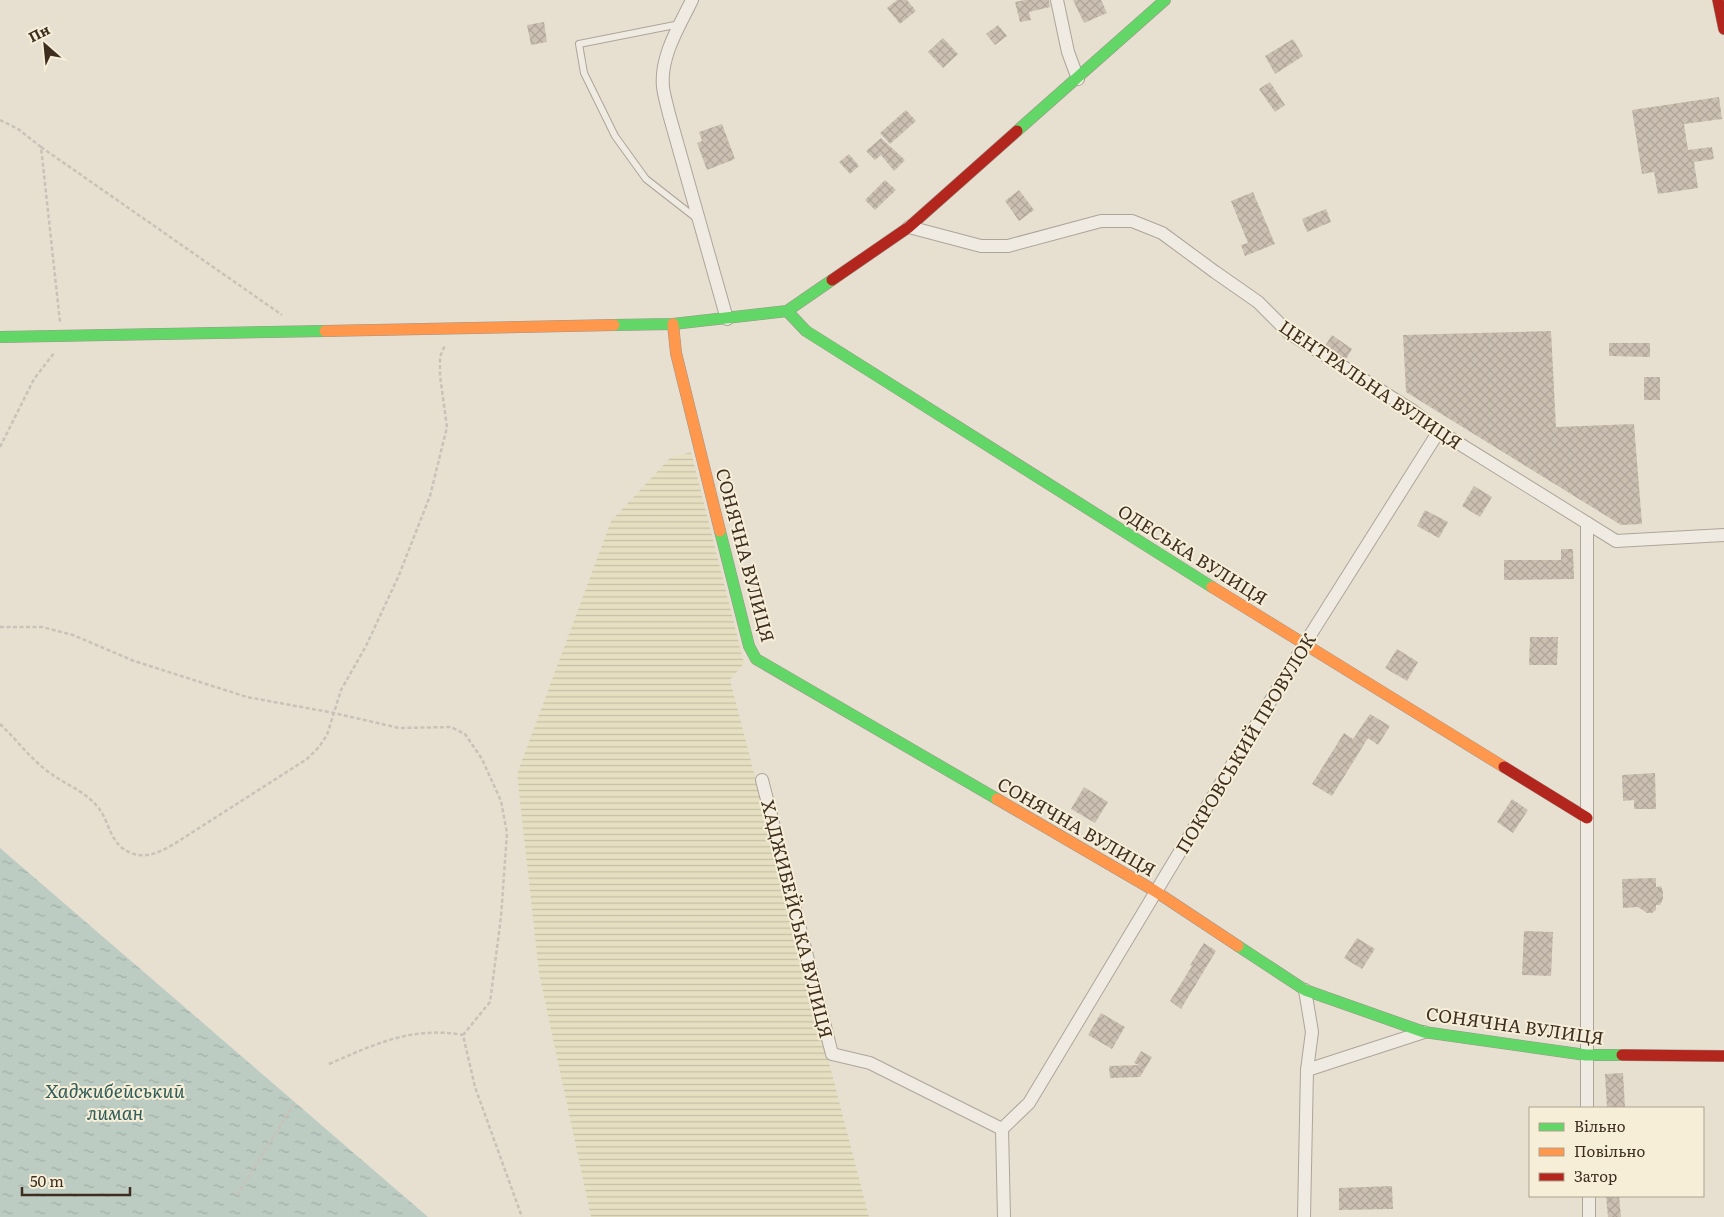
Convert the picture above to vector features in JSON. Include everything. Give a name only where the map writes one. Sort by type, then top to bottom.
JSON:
[{"type":"street","points":[[692,0],[671,43],[664,64],[663,86],[669,114],[727,319]]},
{"type":"street","points":[[1057,0],[1068,52],[1078,79]]},
{"type":"street","points":[[0,337],[62,338],[673,324],[786,311],[909,227],[1166,0]]},
{"type":"street","points":[[1718,0],[1724,29]]},
{"type":"street","name":"ЦЕНТРАЛЬНА ВУЛИЦЯ","points":[[909,227],[981,246],[1008,246],[1100,222],[1132,221],[1162,234],[1258,302],[1288,332],[1412,411],[1439,431],[1616,541],[1724,535]]},
{"type":"street","name":"ОДЕСЬКА ВУЛИЦЯ","points":[[786,311],[806,331],[1304,645],[1587,818]]},
{"type":"street","name":"СОНЯЧНА ВУЛИЦЯ","points":[[673,324],[676,353],[748,646],[756,659],[1155,891],[1305,990],[1424,1032],[1586,1055],[1724,1056]]},
{"type":"street","name":"ПОКРОВСЬКИЙ ПРОВУЛОК","points":[[1002,1129],[1029,1103],[1304,645],[1439,431]]},
{"type":"street","points":[[1587,523],[1587,1107]]},
{"type":"street","name":"ХАДЖИБЕЙСЬКА ВУЛИЦЯ","points":[[762,780],[832,1054],[870,1063],[1002,1129]]},
{"type":"street","points":[[1304,1217],[1307,1070],[1312,1032],[1305,990]]},
{"type":"street","points":[[1307,1070],[1424,1032]]},
{"type":"street","points":[[1002,1129],[1004,1217]]},
{"type":"street","points":[[1588,1197],[1589,1217]]},
{"type":"lane","points":[[680,24],[579,44],[584,73],[615,136],[646,179],[699,221]]},
{"type":"path","points":[[0,120],[18,129],[305,332]]},
{"type":"path","points":[[0,447],[34,379],[55,352],[62,338],[41,147]]},
{"type":"path","points":[[0,724],[45,769],[62,782],[88,797],[96,805],[103,814],[115,841],[122,848],[132,854],[144,856],[156,854],[174,844],[307,760],[327,735],[341,690],[366,646],[399,576],[430,496],[447,427],[440,376],[440,357],[445,345],[460,328]]},
{"type":"path","points":[[0,627],[42,628],[73,635],[134,661],[247,697],[399,728],[451,727],[465,734],[482,759],[500,802],[507,833],[502,917],[490,1002],[463,1035]]},
{"type":"path","points":[[329,1064],[397,1036],[423,1032],[445,1032],[463,1035]]},
{"type":"path","points":[[463,1035],[475,1087],[522,1217]]},
{"type":"path","points":[[237,1194],[295,1102]]},
{"type":"shaded area","points":[[691,452],[744,663],[730,680],[869,1217],[591,1217],[539,973],[517,774],[611,521],[670,458]]},
{"type":"water","name":"Хаджибейський лиман","points":[[0,848],[428,1217],[0,1217]]},
{"type":"building","points":[[897,0],[907,0],[916,11],[900,24],[887,8]]},
{"type":"building","points":[[1049,0],[1050,7],[1029,12],[1031,20],[1020,22],[1015,2]]},
{"type":"building","points":[[1073,0],[1101,0],[1107,13],[1084,23]]},
{"type":"building","points":[[544,22],[547,42],[531,45],[527,25]]},
{"type":"building","points":[[998,25],[1007,36],[995,45],[986,34]]},
{"type":"building","points":[[943,38],[958,54],[943,68],[928,52]]},
{"type":"building","points":[[1293,39],[1303,56],[1275,74],[1265,56]]},
{"type":"building","points":[[1270,82],[1285,105],[1275,112],[1259,89]]},
{"type":"building","points":[[1719,97],[1722,119],[1684,124],[1688,150],[1712,147],[1714,159],[1694,162],[1698,188],[1658,194],[1654,172],[1642,174],[1632,110]]},
{"type":"building","points":[[906,110],[916,121],[890,144],[880,133]]},
{"type":"building","points":[[722,124],[735,159],[707,170],[697,143],[702,141],[699,132]]},
{"type":"building","points":[[881,138],[905,160],[894,171],[881,155],[875,160],[866,151]]},
{"type":"building","points":[[849,154],[859,166],[850,174],[839,162]]},
{"type":"building","points":[[885,180],[896,190],[875,210],[865,200]]},
{"type":"building","points":[[1019,190],[1034,210],[1019,221],[1005,201]]},
{"type":"building","points":[[1253,192],[1275,244],[1245,256],[1241,245],[1248,243],[1231,201]]},
{"type":"building","points":[[1326,209],[1331,222],[1307,232],[1302,219]]},
{"type":"building","points":[[1551,331],[1556,427],[1634,424],[1642,524],[1621,525],[1406,392],[1403,335]]},
{"type":"building","points":[[1332,335],[1352,349],[1346,359],[1325,346]]},
{"type":"building","points":[[1609,343],[1650,343],[1650,357],[1609,356]]},
{"type":"building","points":[[1644,377],[1660,377],[1660,400],[1644,400]]},
{"type":"building","points":[[1474,486],[1492,497],[1480,517],[1462,506]]},
{"type":"building","points":[[1425,510],[1448,522],[1439,538],[1417,526]]},
{"type":"building","points":[[1561,549],[1573,549],[1574,579],[1504,580],[1504,560],[1561,560]]},
{"type":"building","points":[[1530,637],[1558,637],[1557,665],[1529,665]]},
{"type":"building","points":[[1397,649],[1418,662],[1407,681],[1385,668]]},
{"type":"building","points":[[1370,714],[1390,726],[1378,745],[1368,738],[1332,796],[1312,784],[1344,733],[1353,739]]},
{"type":"building","points":[[1655,773],[1656,809],[1634,809],[1634,800],[1623,801],[1622,775]]},
{"type":"building","points":[[1084,787],[1108,802],[1095,823],[1071,809]]},
{"type":"building","points":[[1512,799],[1528,810],[1513,833],[1497,822]]},
{"type":"building","points":[[1656,878],[1656,887],[1661,886],[1663,899],[1660,905],[1656,905],[1656,910],[1652,913],[1647,913],[1638,907],[1623,908],[1622,879]]},
{"type":"building","points":[[1524,931],[1553,932],[1551,976],[1522,975]]},
{"type":"building","points":[[1357,938],[1375,949],[1362,969],[1344,958]]},
{"type":"building","points":[[1204,943],[1216,951],[1181,1009],[1170,1001]]},
{"type":"building","points":[[1101,1013],[1125,1027],[1112,1049],[1088,1035]]},
{"type":"building","points":[[1141,1051],[1152,1057],[1140,1077],[1110,1078],[1109,1066],[1139,1065],[1134,1063]]},
{"type":"building","points":[[1623,1073],[1625,1107],[1607,1107],[1605,1074]]},
{"type":"building","points":[[1392,1186],[1393,1209],[1339,1210],[1339,1188]]},
{"type":"building","points":[[1606,1197],[1619,1197],[1621,1217],[1608,1217]]},
{"type":"traffic: fast","points":[[1017,131],[1165,0]]},
{"type":"traffic: fast","points":[[614,325],[673,324],[787,311],[832,280]]},
{"type":"traffic: fast","points":[[787,311],[806,331],[1212,587]]},
{"type":"traffic: fast","points":[[0,337],[325,331]]},
{"type":"traffic: fast","points":[[720,531],[749,646],[756,659],[997,799]]},
{"type":"traffic: fast","points":[[1238,946],[1305,990],[1424,1032],[1586,1055],[1622,1055]]},
{"type":"traffic: slow","points":[[673,324],[676,353],[720,531]]},
{"type":"traffic: slow","points":[[325,331],[614,325]]},
{"type":"traffic: slow","points":[[1212,587],[1504,767]]},
{"type":"traffic: slow","points":[[997,799],[1155,891],[1238,946]]},
{"type":"traffic: jam","points":[[1718,0],[1724,29]]},
{"type":"traffic: jam","points":[[832,280],[909,227],[1017,131]]},
{"type":"traffic: jam","points":[[1504,767],[1587,818]]},
{"type":"traffic: jam","points":[[1622,1055],[1724,1056]]}]
